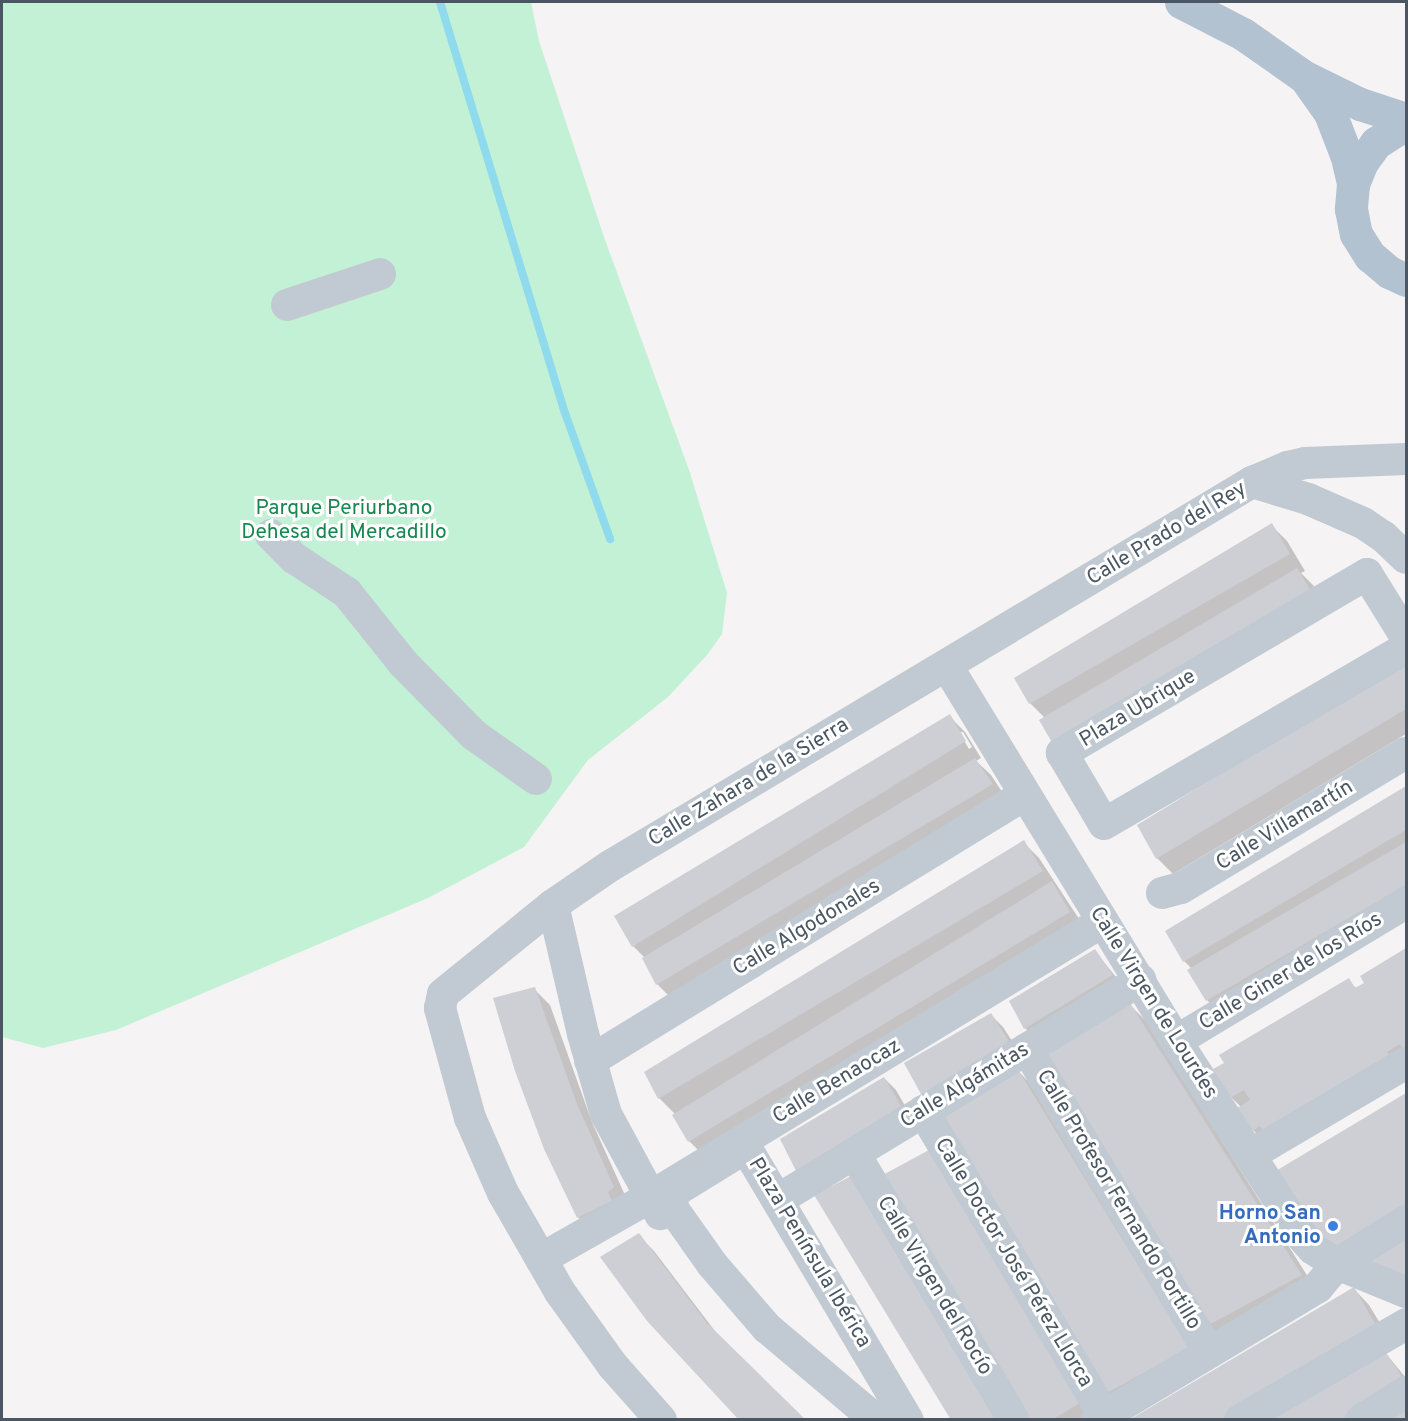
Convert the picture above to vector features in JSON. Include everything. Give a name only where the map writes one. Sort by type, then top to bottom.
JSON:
[{"type":"main road","points":[[1180,2],[1243,34],[1303,76],[1360,104],[1407,119]]},
{"type":"main road","points":[[1303,76],[1330,113],[1347,157],[1353,184],[1351,209],[1356,234],[1370,256],[1389,272],[1407,280]]},
{"type":"main road","points":[[1353,184],[1362,162],[1376,143],[1407,126]]},
{"type":"street","points":[[287,305],[380,274]]},
{"type":"street","name":"Calle Prado del Rey","points":[[947,666],[1252,482],[1288,466],[1305,463],[1407,459]]},
{"type":"street","points":[[1252,482],[1308,499],[1363,523],[1384,537],[1407,558]]},
{"type":"street","points":[[271,535],[294,558],[347,593],[403,663],[474,735],[536,779]]},
{"type":"street","name":"Plaza Ubrique","points":[[1407,637],[1367,574],[1062,753],[1104,824],[1407,648]]},
{"type":"street","name":"Calle Virgen de Lourdes","points":[[947,666],[1102,922],[1141,980],[1176,1041],[1304,1239],[1319,1253],[1337,1264],[1407,1292]]},
{"type":"street","name":"Calle Zahara de la Sierra","points":[[661,1419],[613,1366],[560,1292],[503,1193],[470,1118],[440,1008],[443,994],[553,905],[610,866],[947,666]]},
{"type":"street","name":"Calle Villamartín","points":[[1162,893],[1181,888],[1407,753]]},
{"type":"street","name":"Calle Algodonales","points":[[590,1061],[1024,795]]},
{"type":"street","name":"Calle Giner de los Ríos","points":[[1176,1041],[1407,903]]},
{"type":"street","points":[[553,905],[590,1061],[606,1114],[650,1197],[707,1287],[774,1356],[856,1419]]},
{"type":"street","name":"Calle Benaocaz","points":[[541,1259],[650,1197],[1102,922]]},
{"type":"street","name":"Calle Algámitas","points":[[789,1193],[1141,980]]},
{"type":"street","name":"Calle Profesor Fernando Portillo","points":[[1027,1049],[1209,1352]]},
{"type":"street","points":[[1250,1155],[1407,1063]]},
{"type":"street","name":"Calle Doctor José Pérez Llorca","points":[[922,1111],[1101,1417]]},
{"type":"street","name":"Plaza Península Ibérica","points":[[750,1135],[789,1193],[922,1419]]},
{"type":"street","name":"Plaza Península Ibérica","points":[[876,1419],[767,1328],[712,1264],[671,1206],[675,1191],[742,1150],[748,1151],[908,1419]]},
{"type":"street","name":"Calle Virgen del Rocío","points":[[854,1153],[1014,1419]]},
{"type":"street","points":[[1101,1417],[1318,1287],[1337,1264],[1407,1221]]},
{"type":"street","points":[[1240,1419],[1407,1324]]},
{"type":"street","points":[[1361,1419],[1407,1392]]},
{"type":"green space","name":"Parque Periurbano Dehesa del Mercadillo","points":[[2,2],[531,2],[539,41],[604,237],[689,470],[727,593],[722,634],[707,655],[668,697],[588,760],[524,847],[428,898],[116,1030],[43,1048],[2,1037]]},
{"type":"building","points":[[1272,523],[1290,554],[1029,704],[1014,678]]},
{"type":"building","points":[[1297,568],[1313,594],[1054,746],[1039,720]]},
{"type":"building","points":[[1406,661],[1406,709],[1156,859],[1137,825]]},
{"type":"building","points":[[950,714],[966,741],[632,947],[614,916]]},
{"type":"building","points":[[975,758],[993,784],[656,985],[642,958]]},
{"type":"building","points":[[1406,786],[1406,830],[1183,962],[1165,931]]},
{"type":"building","points":[[1024,840],[1043,871],[658,1099],[644,1072]]},
{"type":"building","points":[[1406,842],[1406,885],[1206,1001],[1187,970]]},
{"type":"building","points":[[1052,881],[1070,912],[688,1142],[672,1115]]},
{"type":"building","points":[[1406,948],[1406,1049],[1404,1051],[1400,1044],[1387,1052],[1391,1058],[1265,1134],[1260,1126],[1252,1131],[1237,1108],[1250,1100],[1244,1090],[1230,1098],[1213,1069],[1224,1063],[1219,1055],[1349,978],[1355,988],[1364,983],[1360,976]]},
{"type":"building","points":[[1095,949],[1113,975],[1024,1029],[1009,1001]]},
{"type":"building","points":[[535,987],[577,1104],[614,1187],[608,1192],[612,1201],[577,1218],[544,1149],[515,1071],[493,998]]},
{"type":"building","points":[[1130,1003],[1302,1275],[1203,1328],[1041,1056]]},
{"type":"building","points":[[991,1013],[1010,1043],[922,1096],[904,1063]]},
{"type":"building","points":[[1017,1068],[1189,1348],[1105,1394],[941,1113]]},
{"type":"building","points":[[884,1077],[901,1106],[796,1171],[780,1139]]},
{"type":"building","points":[[1406,1093],[1406,1209],[1335,1252],[1305,1225],[1274,1172]]},
{"type":"building","points":[[929,1150],[1083,1401],[1052,1420],[1030,1420],[879,1177]]},
{"type":"building","points":[[853,1175],[1001,1420],[951,1420],[814,1195]]},
{"type":"building","points":[[639,1233],[707,1323],[806,1420],[739,1420],[647,1321],[600,1257]]},
{"type":"building","points":[[1406,1233],[1406,1279],[1358,1262]]},
{"type":"building","points":[[1354,1287],[1377,1327],[1224,1420],[1129,1420]]},
{"type":"building","points":[[1381,1345],[1406,1383],[1349,1420],[1259,1420]]},
{"type":"building","points":[[1406,1401],[1406,1420],[1376,1420]]},
{"type":"waterway","points":[[440,2],[565,413],[610,539]]},
{"type":"place","name":"Horno San Antonio","points":[[1333,1226]]}]
